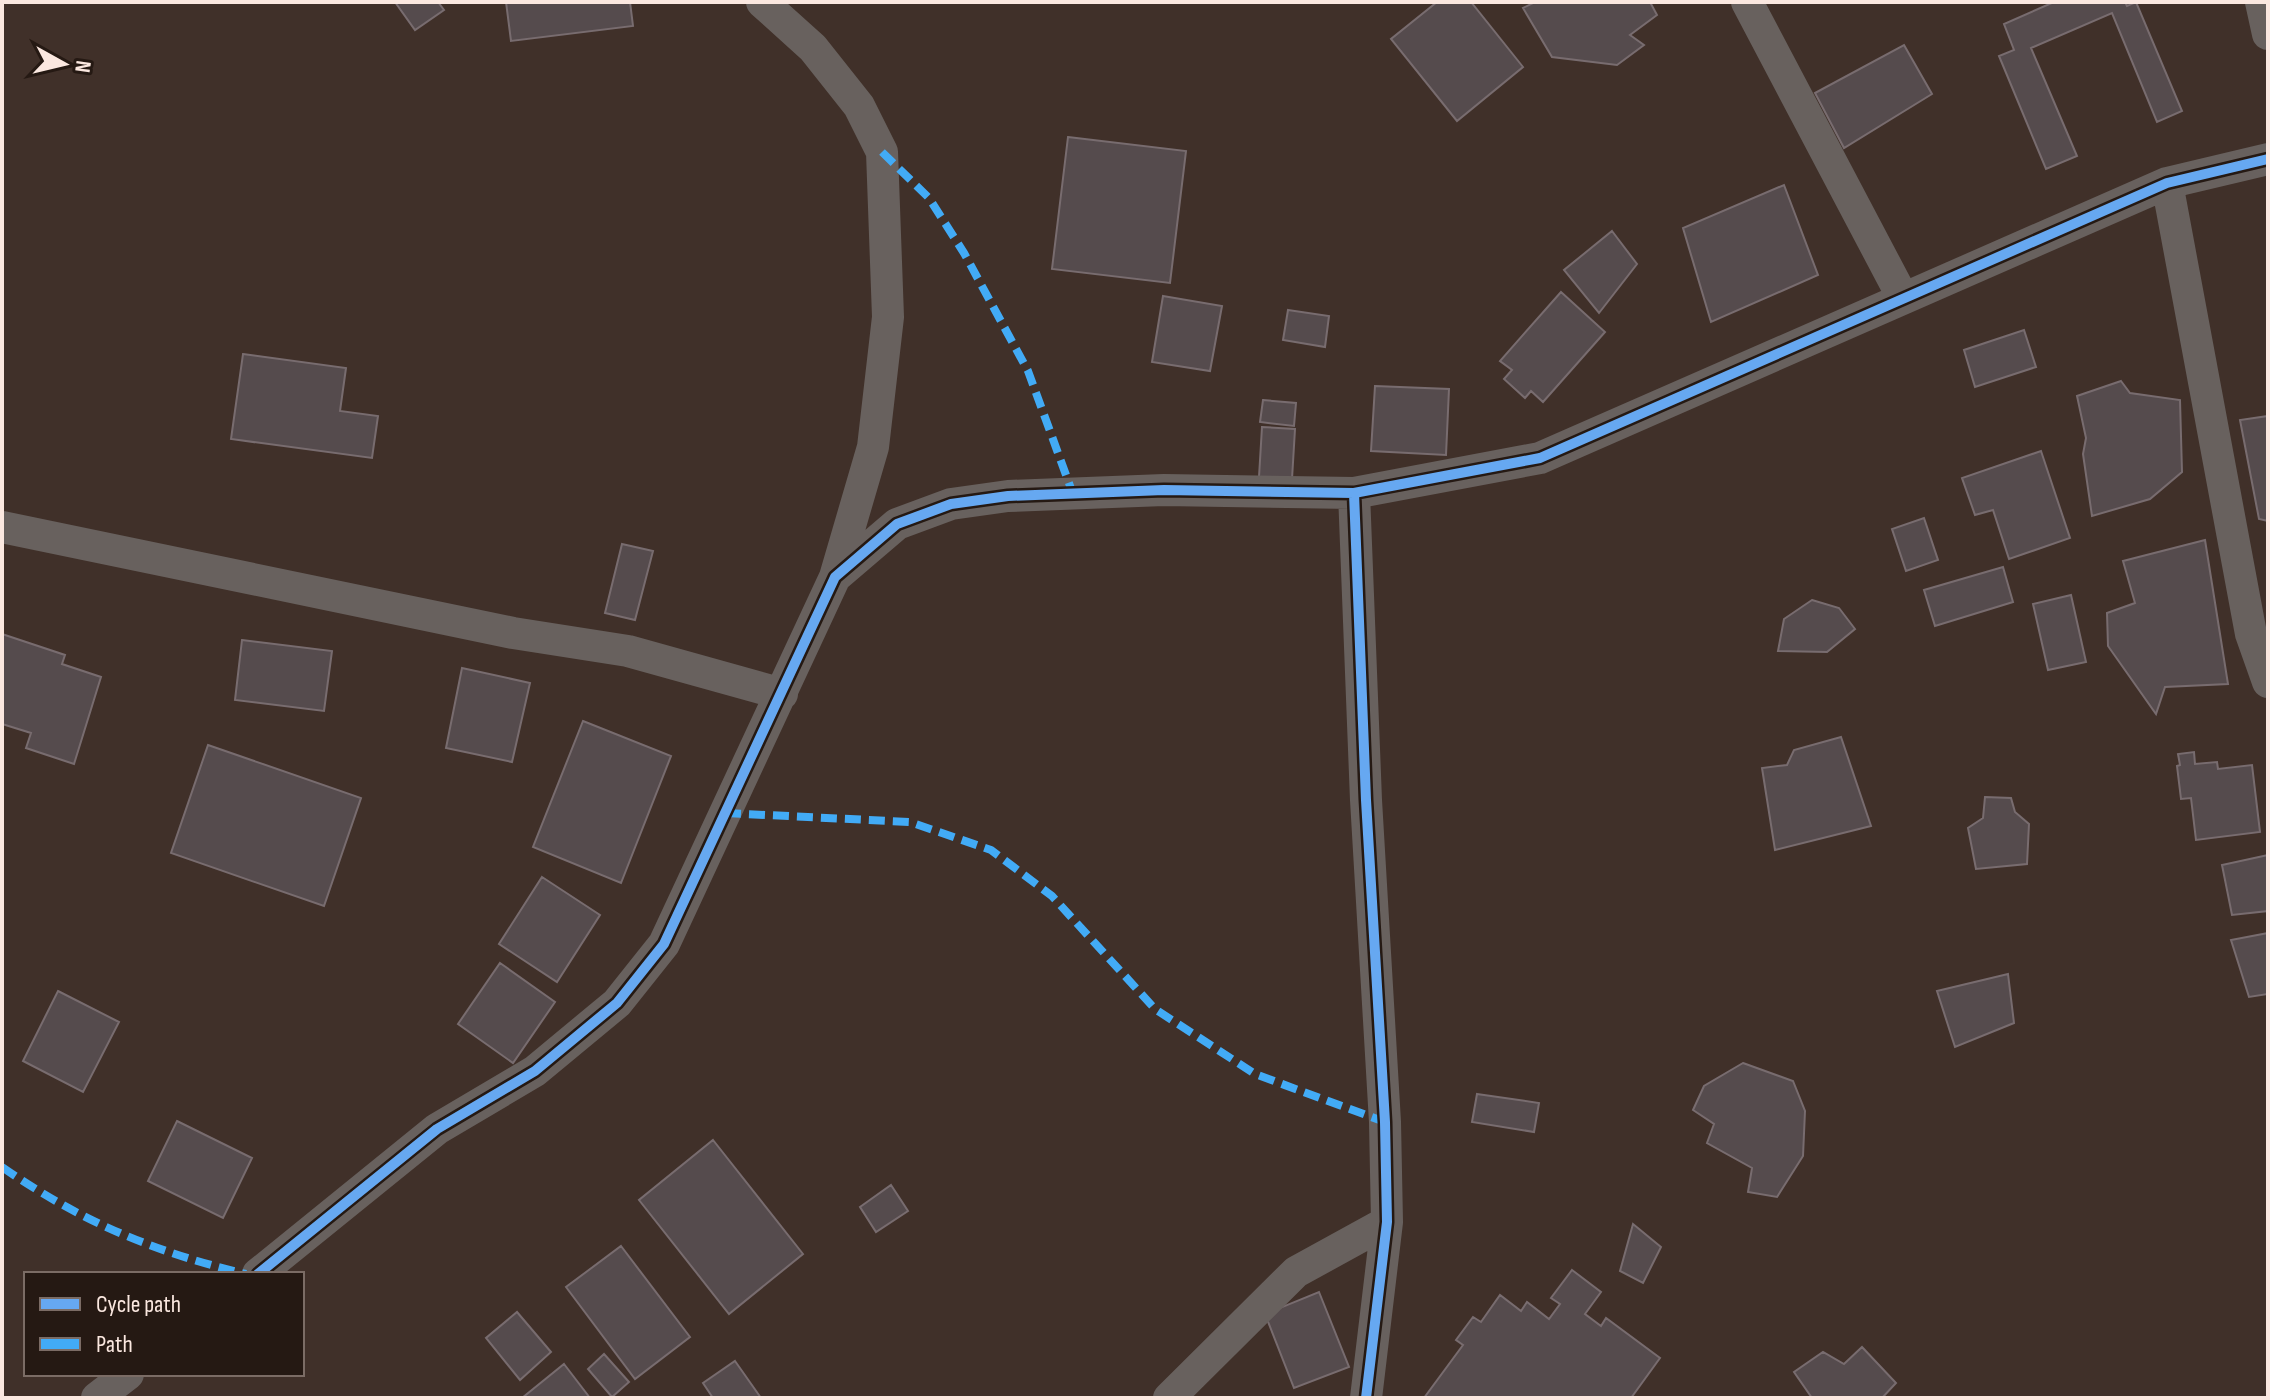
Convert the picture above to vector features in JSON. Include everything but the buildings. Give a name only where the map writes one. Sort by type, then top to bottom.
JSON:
[{"type":"street","points":[[260,1272],[437,1129],[535,1071],[617,1003],[664,944],[835,577],[873,447],[888,317],[882,152],[859,106],[813,48],[762,2]]},
{"type":"street","points":[[1747,2],[1903,298]]},
{"type":"street","points":[[2261,2],[2268,34]]},
{"type":"street","points":[[835,577],[897,524],[951,504],[1008,496],[1164,490],[1354,493],[1540,458],[2167,183],[2268,159]]},
{"type":"street","points":[[2167,183],[2251,634],[2268,682]]},
{"type":"street","points":[[1354,493],[1366,800],[1385,1122],[1387,1222],[1366,1398]]},
{"type":"street","points":[[2,527],[513,633],[628,651],[782,694]]},
{"type":"street","points":[[1169,1398],[1296,1272],[1387,1222]]},
{"type":"street","points":[[97,1398],[125,1376]]},
{"type":"marked path","points":[[882,152],[929,198],[964,253],[1028,371],[1073,494]]},
{"type":"marked path","points":[[725,813],[910,822],[991,850],[1052,896],[1155,1009],[1255,1074],[1385,1122]]},
{"type":"marked path","points":[[2,1167],[89,1219],[180,1256],[238,1272]]},
{"type":"cycle path","points":[[260,1272],[437,1129],[535,1071],[617,1003],[664,944],[835,577],[897,524],[951,504],[1008,496],[1164,490],[1354,493],[1540,458],[2167,183],[2268,159]]},
{"type":"cycle path","points":[[1354,493],[1366,800],[1385,1122],[1387,1222],[1366,1398]]}]
